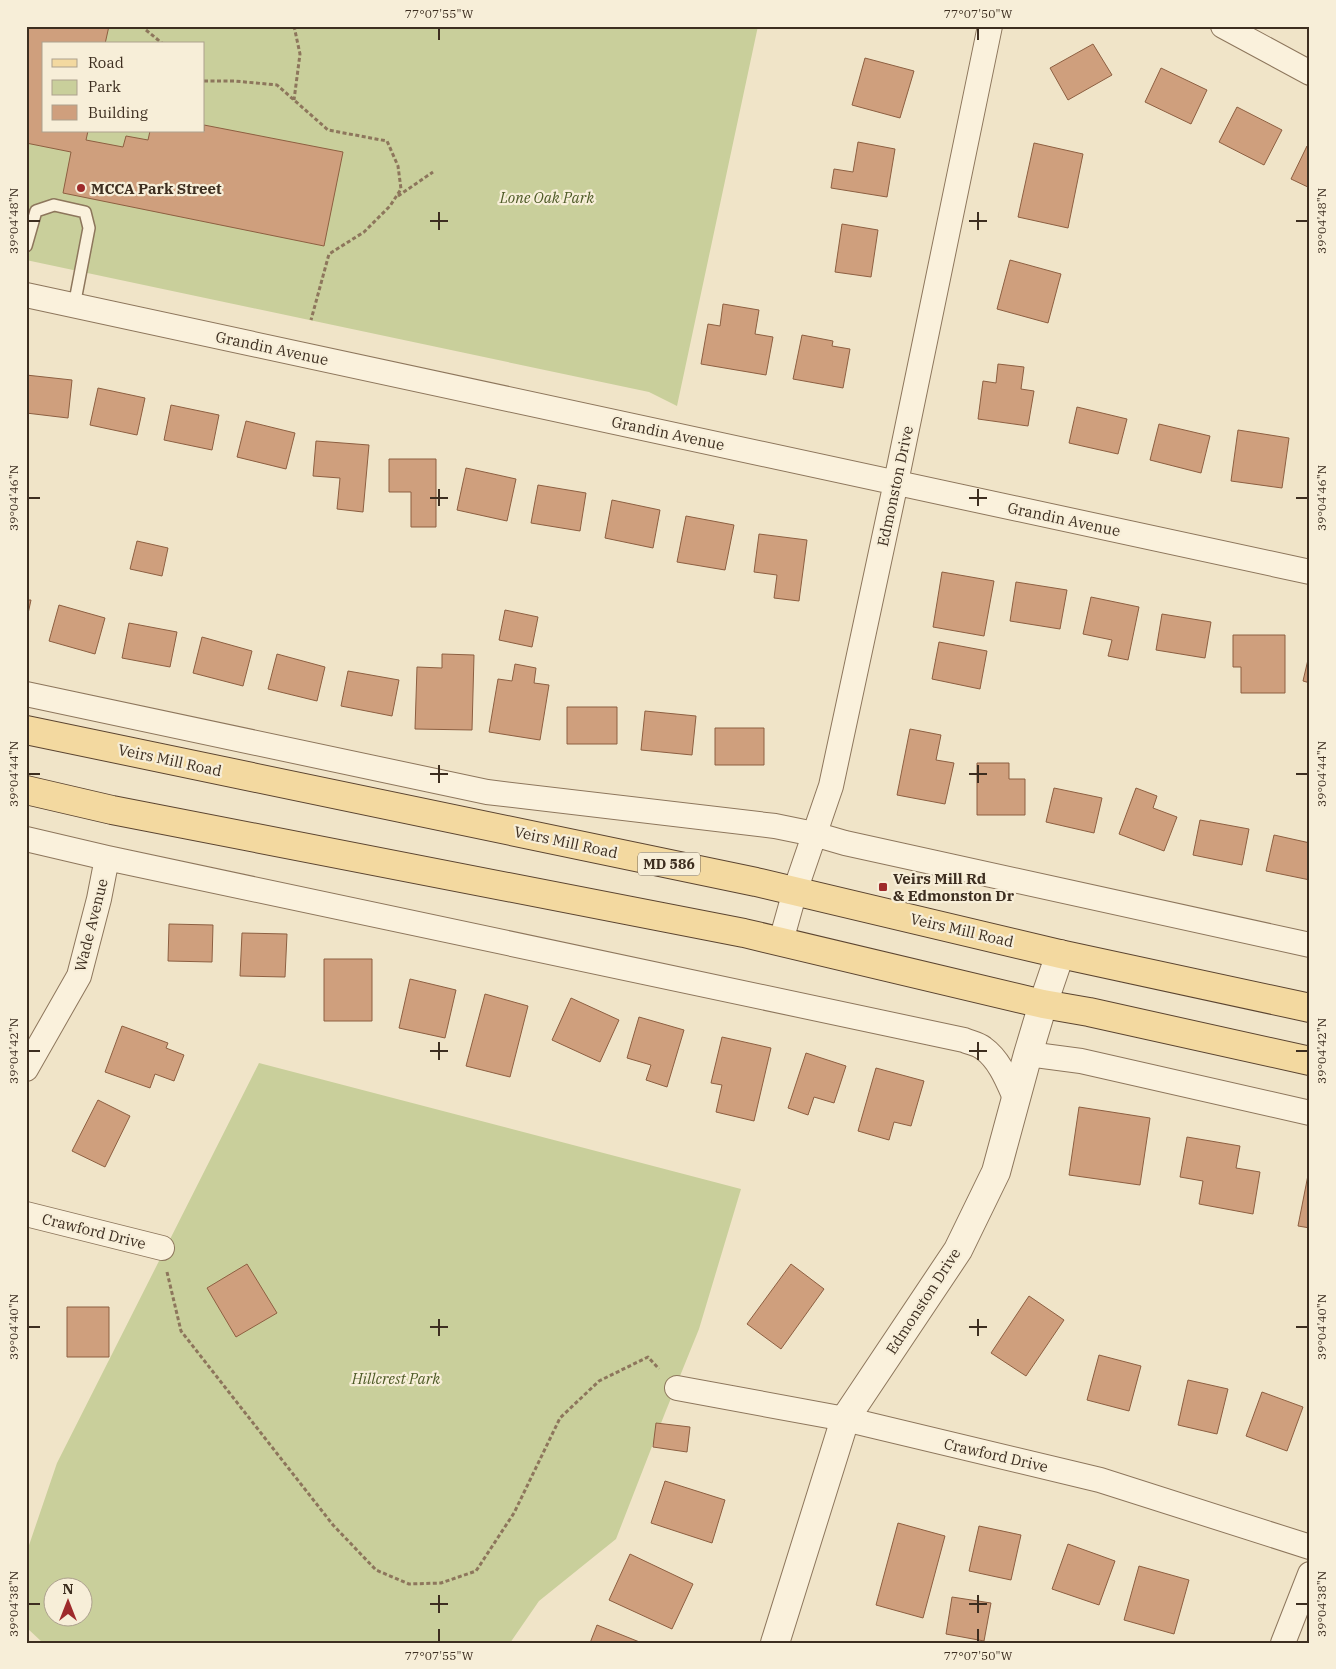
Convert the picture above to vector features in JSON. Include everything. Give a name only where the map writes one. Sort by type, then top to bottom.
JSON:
[{"type":"main road","name":"Veirs Mill Road","points":[[26,730],[795,891],[1060,954],[1310,1008]]},
{"type":"main road","points":[[26,790],[132,813],[780,941],[1043,1004],[1089,1012],[1310,1061]]},
{"type":"street","name":"Edmonston Drive","points":[[780,941],[831,786],[990,26]]},
{"type":"street","points":[[1223,26],[1310,73]]},
{"type":"street","name":"Grandin Avenue","points":[[26,296],[1310,572]]},
{"type":"street","points":[[26,694],[487,792],[766,825],[814,834],[845,843],[1310,945]]},
{"type":"street","points":[[26,839],[107,858],[964,1040],[982,1047],[992,1055],[1003,1072],[1016,1100]]},
{"type":"street","name":"Wade Avenue","points":[[26,1069],[79,976],[99,899],[107,858]]},
{"type":"street","name":"Edmonston Drive","points":[[775,1643],[845,1419],[958,1250],[996,1172],[1028,1054],[1060,954]]},
{"type":"street","points":[[1028,1054],[1081,1061],[1310,1113]]},
{"type":"street","name":"Crawford Drive","points":[[26,1214],[162,1248]]},
{"type":"street","name":"Crawford Drive","points":[[677,1388],[845,1419],[1100,1480],[1310,1547]]},
{"type":"street","points":[[1283,1643],[1310,1574]]},
{"type":"lane","points":[[26,246],[36,211],[54,205],[85,212],[89,228],[74,306]]},
{"type":"path","points":[[294,26],[300,54],[294,100]]},
{"type":"path","points":[[146,30],[161,42]]},
{"type":"path","points":[[205,81],[235,81],[277,85],[328,130],[387,141],[398,166],[401,189],[390,206],[364,232],[329,254],[312,320]]},
{"type":"path","points":[[395,198],[433,172]]},
{"type":"path","points":[[162,1248],[181,1331],[333,1525],[376,1570],[409,1584],[441,1583],[476,1571],[514,1513],[560,1418],[599,1381],[648,1357],[677,1388]]},
{"type":"green space","name":"Lone Oak Park","points":[[26,26],[758,26],[677,406],[649,392],[26,260]]},
{"type":"green space","name":"Hillcrest Park","points":[[259,1063],[741,1189],[699,1329],[616,1539],[539,1601],[510,1643],[43,1643],[26,1627],[26,1554],[57,1463]]},
{"type":"building","points":[[26,26],[109,26],[105,42],[42,42],[42,132],[88,132],[86,140],[123,147],[126,136],[148,140],[150,132],[205,132],[205,125],[343,152],[324,246],[63,193],[71,152],[26,143]]},
{"type":"building","points":[[883,26],[920,26],[920,28],[883,28]]},
{"type":"building","points":[[1093,44],[1112,75],[1068,100],[1050,68]]},
{"type":"building","points":[[865,58],[914,71],[900,118],[852,105]]},
{"type":"building","points":[[1161,68],[1207,90],[1191,124],[1145,102]]},
{"type":"building","points":[[1237,107],[1282,130],[1264,165],[1219,142]]},
{"type":"building","points":[[858,142],[895,149],[887,197],[831,188],[834,169],[853,172]]},
{"type":"building","points":[[1034,143],[1083,154],[1068,228],[1018,217]]},
{"type":"building","points":[[1307,146],[1310,148],[1310,188],[1291,179]]},
{"type":"building","points":[[842,224],[878,230],[871,277],[835,272]]},
{"type":"building","points":[[1010,260],[1061,274],[1048,323],[997,309]]},
{"type":"building","points":[[723,304],[759,310],[755,334],[773,337],[766,375],[701,364],[708,324],[720,326]]},
{"type":"building","points":[[802,335],[833,341],[832,346],[850,349],[843,388],[793,379]]},
{"type":"building","points":[[998,364],[1024,367],[1021,389],[1034,391],[1028,426],[978,419],[983,381],[996,383]]},
{"type":"building","points":[[26,375],[72,380],[68,418],[26,413]]},
{"type":"building","points":[[98,388],[145,398],[137,435],[90,425]]},
{"type":"building","points":[[171,405],[219,415],[212,450],[164,440]]},
{"type":"building","points":[[1077,407],[1127,419],[1118,454],[1069,443]]},
{"type":"building","points":[[246,421],[295,433],[286,469],[237,457]]},
{"type":"building","points":[[1159,424],[1210,436],[1201,473],[1150,460]]},
{"type":"building","points":[[1238,430],[1289,438],[1282,488],[1231,481]]},
{"type":"building","points":[[316,441],[369,445],[363,512],[337,509],[340,478],[313,476]]},
{"type":"building","points":[[389,459],[436,459],[436,527],[411,527],[411,492],[389,492]]},
{"type":"building","points":[[466,468],[516,479],[507,521],[457,510]]},
{"type":"building","points":[[538,485],[586,493],[580,531],[531,523]]},
{"type":"building","points":[[612,500],[660,510],[653,548],[605,538]]},
{"type":"building","points":[[686,516],[734,525],[725,570],[677,562]]},
{"type":"building","points":[[759,534],[807,540],[799,601],[774,598],[777,575],[754,572]]},
{"type":"building","points":[[137,541],[168,548],[162,576],[130,569]]},
{"type":"building","points":[[942,572],[994,581],[984,636],[933,627]]},
{"type":"building","points":[[1016,582],[1067,590],[1060,629],[1010,621]]},
{"type":"building","points":[[1091,597],[1139,607],[1128,660],[1108,656],[1112,640],[1083,634]]},
{"type":"building","points":[[26,600],[31,600],[26,623]]},
{"type":"building","points":[[59,605],[105,618],[95,654],[49,641]]},
{"type":"building","points":[[505,610],[538,617],[532,647],[499,640]]},
{"type":"building","points":[[1162,614],[1211,622],[1205,658],[1156,650]]},
{"type":"building","points":[[129,623],[177,632],[170,667],[122,658]]},
{"type":"building","points":[[1233,635],[1285,635],[1285,693],[1241,693],[1241,667],[1233,667]]},
{"type":"building","points":[[202,637],[252,651],[243,686],[193,673]]},
{"type":"building","points":[[939,642],[987,651],[980,689],[932,679]]},
{"type":"building","points":[[1310,651],[1310,683],[1303,681]]},
{"type":"building","points":[[277,654],[325,667],[317,701],[268,689]]},
{"type":"building","points":[[442,654],[474,655],[472,730],[415,729],[417,667],[442,668]]},
{"type":"building","points":[[515,664],[536,668],[534,683],[549,685],[540,740],[489,732],[498,679],[512,681]]},
{"type":"building","points":[[348,671],[399,680],[392,716],[341,706]]},
{"type":"building","points":[[567,707],[617,707],[617,744],[567,744]]},
{"type":"building","points":[[645,711],[696,716],[692,755],[641,750]]},
{"type":"building","points":[[715,728],[764,728],[764,765],[715,765]]},
{"type":"building","points":[[910,729],[941,735],[936,760],[954,763],[945,804],[897,795]]},
{"type":"building","points":[[977,763],[1009,763],[1009,779],[1025,779],[1025,815],[977,815]]},
{"type":"building","points":[[1054,788],[1102,798],[1094,833],[1046,822]]},
{"type":"building","points":[[1136,788],[1157,796],[1153,808],[1177,817],[1164,851],[1119,834]]},
{"type":"building","points":[[1200,820],[1249,829],[1242,865],[1193,855]]},
{"type":"building","points":[[1274,835],[1310,843],[1310,880],[1266,871]]},
{"type":"building","points":[[169,924],[213,925],[212,962],[168,961]]},
{"type":"building","points":[[242,933],[287,934],[285,977],[240,976]]},
{"type":"building","points":[[324,959],[372,959],[372,1021],[324,1021]]},
{"type":"building","points":[[410,979],[456,990],[445,1038],[399,1028]]},
{"type":"building","points":[[485,994],[528,1006],[510,1077],[466,1066]]},
{"type":"building","points":[[571,998],[619,1020],[600,1062],[552,1040]]},
{"type":"building","points":[[639,1017],[684,1030],[667,1087],[646,1080],[651,1065],[627,1058]]},
{"type":"building","points":[[122,1026],[168,1043],[166,1048],[184,1055],[174,1081],[155,1074],[150,1088],[105,1072]]},
{"type":"building","points":[[722,1037],[771,1048],[754,1121],[716,1112],[722,1085],[711,1083]]},
{"type":"building","points":[[806,1053],[846,1066],[834,1103],[814,1097],[808,1115],[788,1108]]},
{"type":"building","points":[[876,1068],[924,1081],[911,1126],[894,1122],[889,1140],[858,1131]]},
{"type":"building","points":[[98,1100],[130,1116],[105,1167],[72,1151]]},
{"type":"building","points":[[1079,1107],[1150,1118],[1140,1185],[1069,1175]]},
{"type":"building","points":[[1187,1137],[1240,1146],[1236,1168],[1260,1172],[1253,1214],[1199,1204],[1203,1181],[1180,1177]]},
{"type":"building","points":[[1310,1165],[1310,1228],[1298,1226]]},
{"type":"building","points":[[247,1264],[277,1313],[236,1337],[207,1288]]},
{"type":"building","points":[[791,1264],[824,1289],[781,1349],[747,1324]]},
{"type":"building","points":[[1029,1296],[1064,1320],[1026,1376],[991,1353]]},
{"type":"building","points":[[67,1307],[109,1307],[109,1357],[67,1357]]},
{"type":"building","points":[[1099,1355],[1141,1366],[1129,1411],[1087,1400]]},
{"type":"building","points":[[1188,1380],[1228,1389],[1217,1434],[1178,1425]]},
{"type":"building","points":[[1262,1392],[1303,1407],[1287,1451],[1246,1436]]},
{"type":"building","points":[[656,1423],[690,1427],[687,1452],[653,1447]]},
{"type":"building","points":[[665,1481],[725,1500],[712,1543],[651,1523]]},
{"type":"building","points":[[898,1523],[945,1536],[923,1618],[876,1605]]},
{"type":"building","points":[[979,1526],[1021,1535],[1011,1580],[969,1571]]},
{"type":"building","points":[[1068,1544],[1115,1561],[1099,1605],[1052,1589]]},
{"type":"building","points":[[630,1554],[693,1584],[672,1629],[609,1600]]},
{"type":"building","points":[[1139,1566],[1189,1580],[1174,1634],[1124,1620]]},
{"type":"building","points":[[952,1597],[991,1603],[984,1641],[946,1634]]},
{"type":"building","points":[[597,1625],[642,1643],[590,1643]]},
{"type":"place","name":"MCCA Park Street","points":[[81,188]]},
{"type":"place","name":"Veirs Mill Rd & Edmonston Dr","points":[[883,887]]}]
